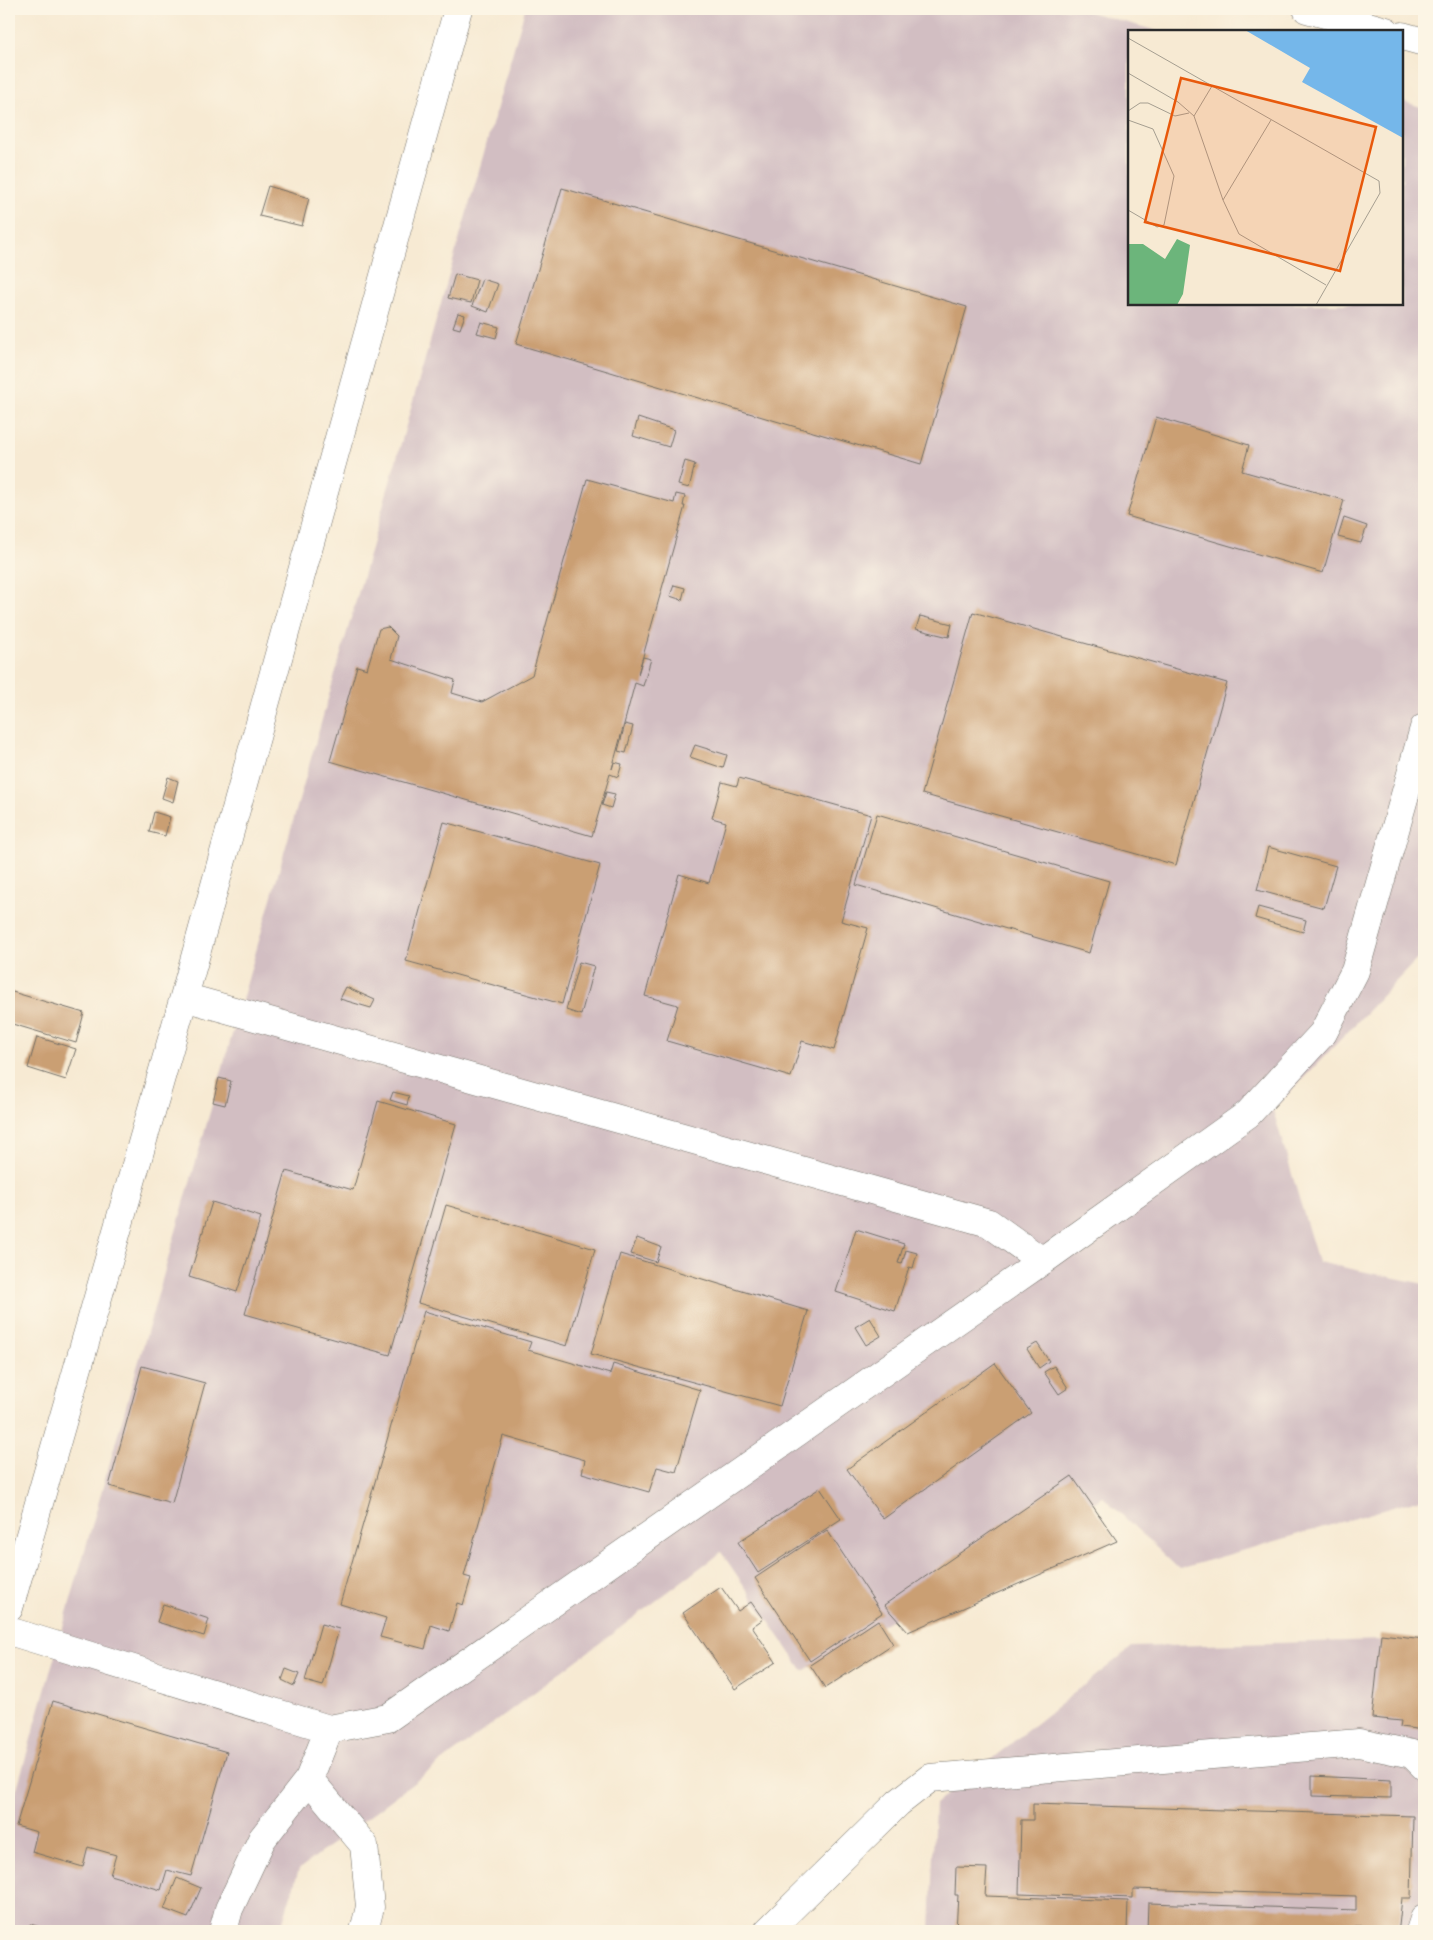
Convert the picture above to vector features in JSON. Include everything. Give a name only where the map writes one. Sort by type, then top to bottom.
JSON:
[{"type":"street","points":[[9,1608],[184,997],[458,9]]},
{"type":"street","points":[[1307,9],[1382,30]]},
{"type":"street","points":[[1403,36],[1424,42]]},
{"type":"street","points":[[9,1631],[329,1729],[388,1718],[1042,1261],[1248,1114],[1323,1033],[1355,972],[1424,728]]},
{"type":"street","points":[[184,997],[989,1223],[1042,1261]]},
{"type":"street","points":[[222,1931],[229,1909],[262,1840],[309,1780],[329,1729]]},
{"type":"street","points":[[768,1931],[898,1803],[930,1778],[1359,1743],[1412,1754],[1424,1766]]},
{"type":"street","points":[[309,1780],[364,1845],[370,1906],[364,1931]]},
{"type":"street","points":[[1420,1931],[1424,1919]]},
{"type":"shaded area","points":[[525,9],[1079,9],[1153,30],[1128,30],[1128,305],[1403,305],[1403,101],[1424,108],[1424,952],[1273,1110],[1318,1262],[1424,1284],[1424,1498],[1179,1569],[1103,1497],[803,1671],[721,1552],[299,1869],[280,1931],[9,1931],[9,1816]]},
{"type":"shaded area","points":[[1424,1639],[1424,1931],[930,1931],[935,1804],[1132,1647]]},
{"type":"building","points":[[268,186],[309,198],[302,226],[259,216]]},
{"type":"building","points":[[562,188],[967,307],[921,464],[516,344]]},
{"type":"building","points":[[455,274],[477,280],[471,303],[448,298]]},
{"type":"building","points":[[482,279],[498,284],[488,312],[472,306]]},
{"type":"building","points":[[458,313],[465,315],[460,329],[453,327]]},
{"type":"building","points":[[481,322],[499,327],[496,338],[477,333]]},
{"type":"building","points":[[1156,417],[1249,445],[1242,471],[1344,500],[1323,573],[1127,516]]},
{"type":"building","points":[[638,418],[674,430],[669,447],[633,436]]},
{"type":"building","points":[[685,461],[695,464],[689,488],[678,485]]},
{"type":"building","points":[[587,479],[674,503],[676,494],[685,496],[683,506],[685,506],[638,674],[643,657],[651,659],[643,686],[635,683],[612,769],[614,762],[622,764],[618,777],[610,774],[592,836],[330,761],[357,666],[367,669],[379,629],[388,627],[397,636],[391,659],[455,680],[452,693],[482,702],[532,675]]},
{"type":"building","points":[[1344,518],[1367,526],[1361,543],[1338,537]]},
{"type":"building","points":[[674,585],[685,588],[682,600],[670,596]]},
{"type":"building","points":[[973,612],[1227,683],[1176,865],[922,794]]},
{"type":"building","points":[[920,616],[952,624],[949,637],[916,629]]},
{"type":"building","points":[[625,724],[633,726],[626,753],[618,751]]},
{"type":"building","points":[[695,745],[727,755],[723,768],[690,757]]},
{"type":"building","points":[[168,777],[178,781],[173,802],[162,798]]},
{"type":"building","points":[[739,778],[871,815],[841,921],[868,928],[834,1050],[802,1041],[791,1077],[667,1041],[678,1005],[645,996],[679,874],[709,883],[726,822],[712,818],[722,782],[737,786]]},
{"type":"building","points":[[606,792],[615,794],[611,808],[602,805]]},
{"type":"building","points":[[154,812],[170,817],[165,836],[149,832]]},
{"type":"building","points":[[877,814],[1109,881],[1089,953],[856,885]]},
{"type":"building","points":[[444,822],[600,865],[562,1004],[406,961]]},
{"type":"building","points":[[1268,847],[1336,866],[1324,908],[1257,890]]},
{"type":"building","points":[[1258,907],[1306,920],[1303,932],[1255,918]]},
{"type":"building","points":[[579,962],[594,966],[581,1015],[566,1010]]},
{"type":"building","points":[[346,987],[375,1000],[371,1008],[340,999]]},
{"type":"building","points":[[9,991],[84,1013],[76,1043],[9,1023]]},
{"type":"building","points":[[37,1037],[76,1049],[66,1080],[28,1068]]},
{"type":"building","points":[[219,1078],[231,1081],[225,1105],[213,1102]]},
{"type":"building","points":[[393,1092],[409,1096],[407,1105],[390,1100]]},
{"type":"building","points":[[378,1101],[456,1124],[390,1355],[245,1314],[286,1171],[353,1190]]},
{"type":"building","points":[[212,1202],[261,1217],[237,1292],[189,1277]]},
{"type":"building","points":[[446,1205],[595,1249],[567,1346],[418,1303]]},
{"type":"building","points":[[856,1229],[904,1244],[898,1263],[902,1264],[906,1250],[917,1253],[913,1268],[909,1267],[895,1311],[836,1292]]},
{"type":"building","points":[[637,1238],[661,1247],[656,1262],[631,1254]]},
{"type":"building","points":[[620,1254],[808,1311],[780,1406],[591,1354]]},
{"type":"building","points":[[424,1311],[531,1342],[528,1350],[610,1374],[613,1364],[700,1390],[676,1472],[657,1467],[649,1492],[582,1473],[585,1460],[503,1436],[464,1576],[471,1578],[463,1605],[457,1603],[449,1631],[431,1625],[425,1649],[380,1637],[386,1618],[340,1604]]},
{"type":"building","points":[[870,1318],[881,1336],[866,1345],[855,1327]]},
{"type":"building","points":[[1037,1343],[1049,1361],[1039,1368],[1027,1349]]},
{"type":"building","points":[[995,1363],[1031,1413],[883,1519],[847,1469]]},
{"type":"building","points":[[142,1366],[205,1383],[172,1503],[109,1486]]},
{"type":"building","points":[[1054,1366],[1068,1388],[1059,1394],[1044,1372]]},
{"type":"building","points":[[1072,1476],[1117,1541],[908,1632],[884,1605]]},
{"type":"building","points":[[820,1488],[841,1519],[758,1573],[738,1542]]},
{"type":"building","points":[[827,1530],[882,1613],[810,1661],[755,1578]]},
{"type":"building","points":[[721,1587],[738,1611],[751,1602],[763,1619],[752,1627],[776,1662],[735,1689],[683,1613]]},
{"type":"building","points":[[163,1604],[209,1619],[204,1636],[157,1622]]},
{"type":"building","points":[[878,1620],[893,1644],[825,1688],[810,1665]]},
{"type":"building","points":[[321,1624],[339,1629],[323,1686],[305,1681]]},
{"type":"building","points":[[1381,1634],[1424,1639],[1424,1730],[1400,1727],[1401,1721],[1372,1718]]},
{"type":"building","points":[[286,1669],[299,1674],[294,1686],[282,1680]]},
{"type":"building","points":[[53,1701],[227,1752],[191,1876],[167,1870],[161,1890],[110,1875],[116,1855],[88,1847],[83,1867],[32,1852],[37,1832],[16,1826]]},
{"type":"building","points":[[1312,1776],[1391,1780],[1391,1798],[1312,1796]]},
{"type":"building","points":[[1033,1804],[1413,1816],[1411,1898],[1402,1898],[1399,1926],[1396,1931],[1362,1931],[1362,1926],[1355,1926],[1355,1931],[1147,1931],[1148,1903],[1356,1910],[1356,1896],[1133,1889],[1133,1898],[1019,1894],[1021,1820],[1033,1820]]},
{"type":"building","points":[[956,1867],[987,1868],[985,1896],[1128,1901],[1127,1931],[956,1931],[958,1895],[955,1895]]},
{"type":"building","points":[[177,1878],[201,1888],[188,1918],[164,1909]]},
{"type":"building","points":[[30,1924],[53,1931],[28,1931]]}]
